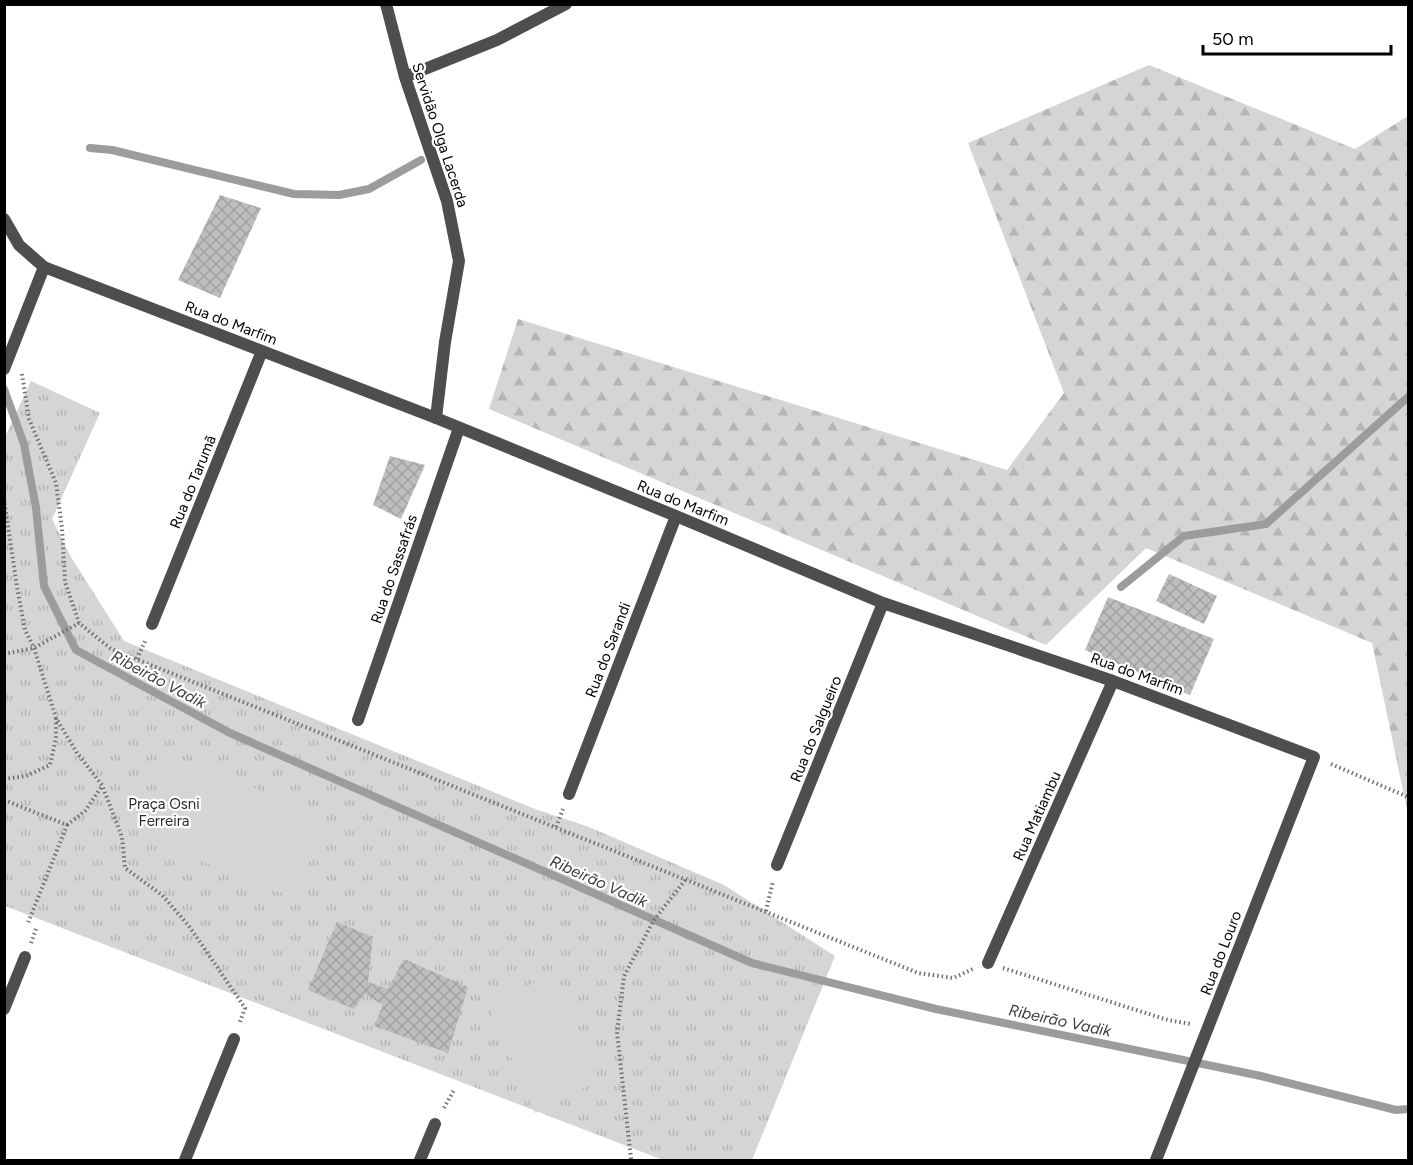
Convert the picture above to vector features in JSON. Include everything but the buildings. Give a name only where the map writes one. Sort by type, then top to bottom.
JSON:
[{"type":"street","name":"Servidão Olga Lacerda","points":[[386,4],[405,77],[447,201],[459,261],[445,342],[436,418]]},
{"type":"street","points":[[405,77],[497,40],[566,4]]},
{"type":"street","points":[[4,219],[19,245],[44,267],[4,369]]},
{"type":"street","name":"Rua do Marfim","points":[[44,267],[436,418],[883,603],[1113,681],[1314,757]]},
{"type":"street","name":"Rua do Tarumã","points":[[152,624],[262,351]]},
{"type":"street","name":"Rua do Sassafrás","points":[[357,720],[459,428]]},
{"type":"street","name":"Rua do Sarandi","points":[[569,795],[676,516]]},
{"type":"street","name":"Rua do Salgueiro","points":[[777,865],[883,603]]},
{"type":"street","name":"Rua Matiambu","points":[[988,963],[1113,681]]},
{"type":"street","name":"Rua do Louro","points":[[1156,1161],[1314,757]]},
{"type":"street","points":[[4,1009],[25,957]]},
{"type":"street","points":[[185,1161],[234,1039]]},
{"type":"street","points":[[420,1161],[435,1124]]},
{"type":"path","points":[[16,341],[29,419],[56,483],[62,528],[65,582],[79,623],[111,649],[918,973],[953,978],[988,963],[1168,1020],[1209,1026]]},
{"type":"path","points":[[4,499],[25,630],[34,648],[56,718],[77,753],[102,785],[122,837],[125,868],[162,895],[189,926],[245,1008]]},
{"type":"path","points":[[4,654],[34,648],[79,623]]},
{"type":"path","points":[[4,779],[26,776],[50,765],[56,738],[56,718]]},
{"type":"path","points":[[1314,757],[1408,797]]},
{"type":"path","points":[[28,922],[67,825],[85,811],[102,785]]},
{"type":"path","points":[[4,800],[67,825]]},
{"type":"path","points":[[766,911],[777,865]]},
{"type":"path","points":[[631,1159],[617,1032],[624,976],[654,920],[686,879]]},
{"type":"green space","points":[[1149,65],[1355,149],[1408,116],[1408,814],[1372,643],[1146,548],[1046,645],[489,409],[518,319],[1007,470],[1064,393],[968,143]]},
{"type":"green space","name":"Praça Osni Ferreira","points":[[31,381],[100,413],[52,519],[71,557],[124,641],[535,809],[589,827],[724,885],[835,956],[752,1160],[663,1160],[5,906],[4,439]]},
{"type":"green space","points":[[170,755],[327,816],[295,898],[138,837]]},
{"type":"green space","points":[[554,974],[599,1080],[535,1113],[488,1003]]},
{"type":"waterway","points":[[90,148],[112,150],[294,194],[339,195],[369,189],[421,160]]},
{"type":"waterway","name":"Ribeirão Vadik","points":[[4,389],[24,444],[36,508],[44,586],[76,650],[230,733],[752,963],[936,1009],[1261,1076],[1396,1110],[1408,1109]]},
{"type":"waterway","points":[[1121,587],[1184,536],[1266,524],[1408,397]]}]
